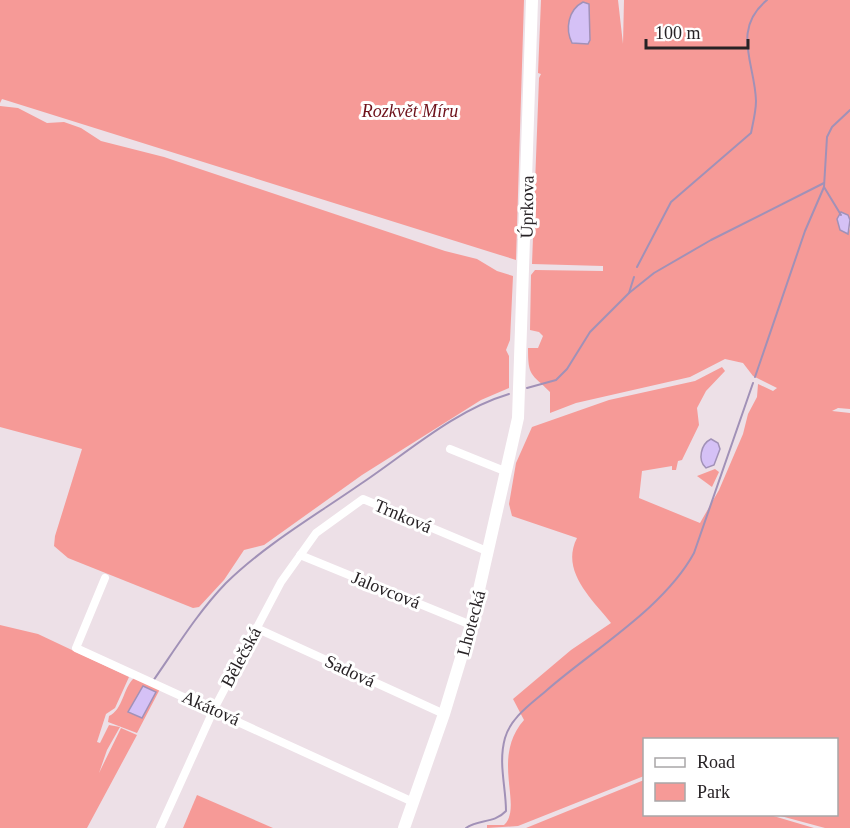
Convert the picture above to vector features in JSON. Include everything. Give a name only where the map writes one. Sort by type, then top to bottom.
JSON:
[{"type":"street","name":"Úprkova","points":[[519,413],[532,0]]},
{"type":"street","name":"Lhotecká","points":[[404,828],[444,714],[471,626],[519,413]]},
{"type":"street","points":[[450,449],[507,472]]},
{"type":"street","name":"Trnková","points":[[300,555],[316,533],[363,499],[489,552]]},
{"type":"street","name":"Jalovcová","points":[[300,555],[471,626]]},
{"type":"street","name":"Bělečská","points":[[160,828],[214,709],[281,582],[300,555]]},
{"type":"street","name":"Akátová","points":[[105,578],[76,648],[214,709],[413,802]]},
{"type":"street","name":"Sadová","points":[[256,628],[444,714]]},
{"type":"green space","name":"Rozkvět Míru","points":[[0,0],[524,0],[516,260],[2,99],[0,103]]},
{"type":"green space","points":[[541,0],[618,0],[623,44],[624,0],[850,0],[850,220],[848,215],[841,212],[848,234],[850,228],[850,409],[838,408],[832,411],[850,413],[850,828],[825,828],[781,816],[838,816],[838,738],[643,738],[643,776],[518,826],[487,828],[487,825],[504,825],[509,817],[511,806],[509,750],[514,735],[524,720],[513,699],[571,650],[611,623],[587,594],[575,573],[572,562],[577,538],[512,516],[509,504],[516,463],[532,427],[609,400],[695,381],[722,367],[725,371],[706,391],[697,408],[699,425],[682,460],[678,461],[676,470],[672,470],[672,466],[642,471],[639,498],[700,523],[719,490],[743,434],[748,414],[757,397],[758,384],[773,391],[777,388],[753,376],[743,363],[725,359],[690,377],[576,403],[550,413],[550,392],[532,374],[529,364],[528,348],[538,348],[543,336],[539,332],[530,330],[531,275],[535,270],[603,271],[603,266],[532,264],[539,78],[541,74],[538,73]]},
{"type":"green space","points":[[0,106],[18,108],[47,123],[64,122],[81,128],[101,141],[164,157],[445,251],[477,259],[497,271],[513,276],[510,340],[506,350],[509,356],[509,388],[481,400],[362,475],[264,545],[244,550],[224,580],[199,607],[193,608],[68,558],[54,546],[55,536],[82,449],[0,427]]},
{"type":"green space","points":[[715,469],[719,472],[712,487],[697,476]]},
{"type":"green space","points":[[0,625],[38,634],[129,677],[115,708],[106,714],[97,742],[100,743],[109,725],[120,727],[107,750],[99,773],[121,728],[137,735],[87,828],[0,828]]},
{"type":"green space","points":[[134,678],[160,689],[137,733],[108,722],[109,716],[117,709]],"holes":[[[143,686],[155,692],[142,718],[128,712]]]},
{"type":"green space","points":[[643,780],[643,816],[773,816],[814,828],[526,828]]},
{"type":"green space","points":[[197,795],[273,828],[183,828]]},
{"type":"shaded area","points":[[583,2],[589,4],[590,40],[588,44],[572,43],[569,20],[574,10]]},
{"type":"shaded area","points":[[841,212],[848,215],[850,220],[848,234],[840,230],[837,219]]},
{"type":"shaded area","points":[[711,439],[718,443],[720,449],[714,465],[706,468],[703,465],[701,452]]},
{"type":"shaded area","points":[[143,686],[156,692],[142,718],[128,712]]},
{"type":"waterway","points":[[637,267],[671,202],[751,133],[756,101],[747,35],[756,11],[767,0]]},
{"type":"waterway","points":[[755,377],[805,231],[824,187],[827,137],[832,127],[850,110]]},
{"type":"waterway","points":[[527,388],[556,380],[567,369],[590,332],[629,293],[654,273],[711,240],[824,183]]},
{"type":"waterway","points":[[824,187],[841,215]]},
{"type":"waterway","points":[[629,293],[634,277]]},
{"type":"waterway","points":[[466,828],[496,818],[506,811],[502,766],[503,747],[508,730],[517,717],[647,610],[681,573],[694,553],[753,383]]},
{"type":"waterway","points":[[153,681],[206,606],[226,583],[258,555],[432,433],[470,410],[509,394]]}]
